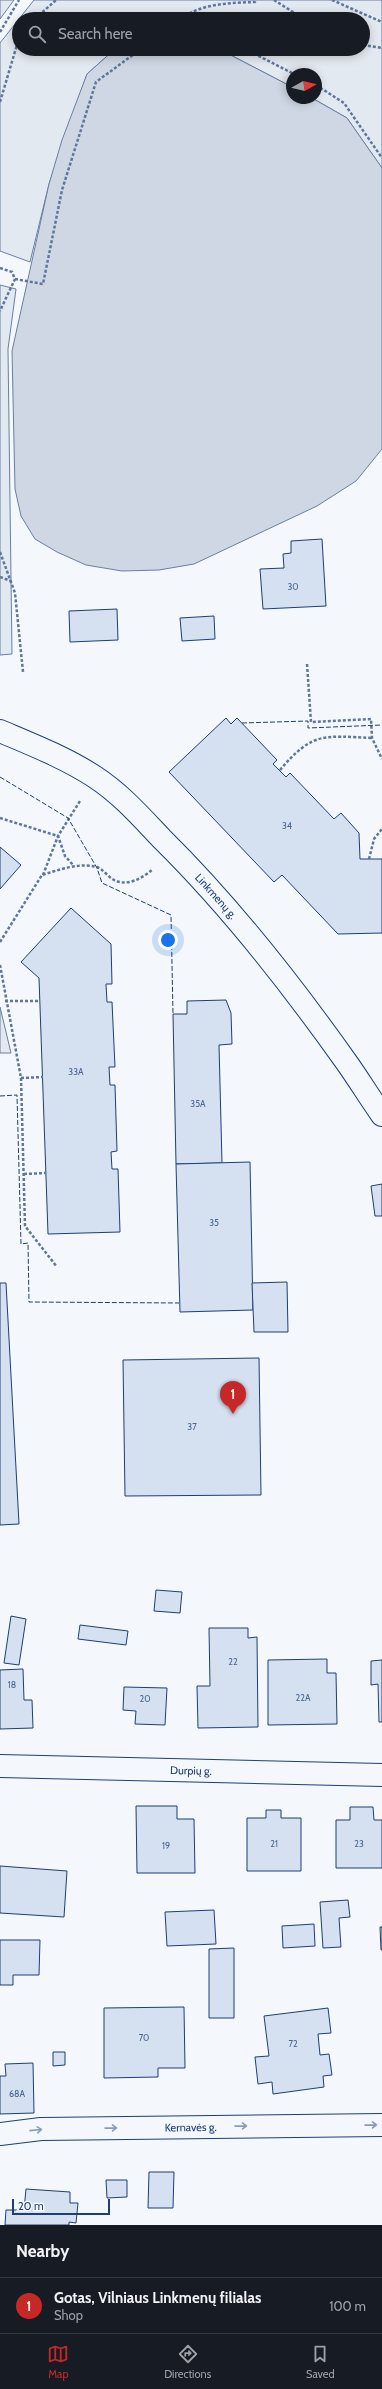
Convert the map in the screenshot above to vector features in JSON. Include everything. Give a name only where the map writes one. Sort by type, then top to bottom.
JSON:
[{"type":"street","name":"Linkmenų g.","points":[[0,731],[39,747],[96,778],[118,795],[206,883],[255,941],[347,1063],[382,1115]]},
{"type":"street","name":"Durpių g.","points":[[0,1766],[382,1775]]},
{"type":"street","name":"Kernavės g.","points":[[0,2134],[41,2129],[382,2125]]},
{"type":"path","points":[[0,32],[19,0]]},
{"type":"path","points":[[43,12],[56,0]]},
{"type":"path","points":[[193,12],[222,3],[255,2],[256,0]]},
{"type":"path","points":[[274,0],[293,12]]},
{"type":"path","points":[[332,0],[359,12]]},
{"type":"path","points":[[370,17],[382,22]]},
{"type":"path","points":[[370,45],[382,48]]},
{"type":"path","points":[[0,102],[14,56]]},
{"type":"path","points":[[15,279],[43,284],[62,190],[96,82],[132,56]]},
{"type":"path","points":[[259,56],[286,70]]},
{"type":"path","points":[[322,89],[344,103],[382,158]]},
{"type":"path","points":[[0,268],[12,272],[15,279],[0,311]]},
{"type":"path","points":[[0,552],[16,593],[23,672]]},
{"type":"path","points":[[0,577],[11,581]]},
{"type":"path","points":[[307,664],[310,722],[371,719],[372,738],[382,759]]},
{"type":"path","points":[[280,770],[298,750],[312,740],[335,736],[372,738]]},
{"type":"path","points":[[0,942],[42,875],[58,836],[96,778]]},
{"type":"path","points":[[0,818],[58,836]]},
{"type":"path","points":[[368,859],[374,838],[382,829]]},
{"type":"path","points":[[58,836],[65,856],[74,866]]},
{"type":"path","points":[[42,875],[74,866],[97,868],[115,881],[128,883],[147,875],[172,849]]},
{"type":"path","points":[[0,965],[5,1001],[21,1078],[25,1226],[57,1267]]},
{"type":"path","points":[[5,1001],[40,1001]]},
{"type":"path","points":[[21,1078],[43,1077]]},
{"type":"path","points":[[24,1174],[46,1173]]},
{"type":"shaded area","points":[[0,0],[14,0],[0,19]]},
{"type":"shaded area","points":[[34,0],[382,0],[382,168],[347,118],[322,104],[322,68],[286,68],[286,84],[232,56],[370,56],[370,12],[25,12]]},
{"type":"shaded area","points":[[12,28],[12,56],[107,56],[87,74],[49,184],[30,262],[0,251],[0,43]]},
{"type":"shaded area","points":[[107,56],[232,56],[286,84],[286,104],[322,104],[347,118],[382,168],[382,449],[356,481],[317,506],[194,564],[159,570],[122,571],[86,565],[57,552],[35,539],[21,516],[15,489],[12,351],[49,184],[62,140],[87,74]]},
{"type":"shaded area","points":[[0,285],[16,289],[8,349],[12,654],[0,655]]},
{"type":"shaded area","points":[[0,1007],[11,1053],[0,1053]]},
{"type":"building","points":[[322,539],[326,606],[263,609],[260,569],[284,568],[283,554],[291,553],[291,541]]},
{"type":"building","points":[[117,609],[118,640],[70,642],[69,611]]},
{"type":"building","points":[[214,616],[215,639],[182,641],[180,618]]},
{"type":"building","points":[[226,718],[231,724],[237,718],[277,760],[273,764],[286,777],[290,773],[334,819],[341,813],[359,833],[360,859],[382,859],[382,933],[338,934],[282,875],[274,882],[169,772]]},
{"type":"building","points":[[0,847],[21,865],[0,889]]},
{"type":"building","points":[[71,908],[111,944],[112,984],[106,984],[107,1002],[112,1002],[115,1067],[109,1067],[110,1085],[115,1085],[117,1151],[111,1152],[112,1169],[118,1169],[120,1232],[48,1234],[39,978],[21,962]]},
{"type":"building","points":[[226,1000],[231,1013],[232,1044],[219,1045],[222,1163],[176,1164],[173,1014],[187,1014],[187,1001]]},
{"type":"building","points":[[250,1162],[253,1310],[180,1312],[176,1164]]},
{"type":"building","points":[[382,1184],[382,1216],[375,1216],[371,1186]]},
{"type":"building","points":[[287,1282],[288,1332],[254,1332],[252,1283]]},
{"type":"building","points":[[0,1283],[6,1283],[19,1524],[0,1525]]},
{"type":"building","points":[[259,1358],[261,1495],[125,1496],[123,1360]]},
{"type":"building","points":[[156,1590],[182,1592],[180,1613],[154,1611]]},
{"type":"building","points":[[11,1616],[26,1619],[19,1665],[4,1663]]},
{"type":"building","points":[[80,1625],[128,1631],[126,1645],[78,1639]]},
{"type":"building","points":[[209,1628],[248,1628],[248,1638],[257,1637],[258,1727],[198,1728],[197,1686],[210,1686]]},
{"type":"building","points":[[327,1659],[327,1673],[336,1673],[337,1724],[268,1725],[268,1660]]},
{"type":"building","points":[[382,1660],[382,1722],[379,1722],[378,1684],[371,1685],[371,1661]]},
{"type":"building","points":[[23,1669],[24,1700],[32,1700],[33,1728],[0,1729],[0,1670]]},
{"type":"building","points":[[124,1687],[167,1688],[165,1725],[135,1724],[136,1711],[123,1710]]},
{"type":"building","points":[[136,1806],[177,1806],[177,1819],[194,1819],[195,1873],[137,1873]]},
{"type":"building","points":[[350,1807],[373,1807],[374,1820],[382,1820],[382,1868],[336,1868],[336,1820],[350,1820]]},
{"type":"building","points":[[266,1810],[281,1810],[281,1818],[301,1818],[301,1871],[247,1871],[247,1818],[266,1818]]},
{"type":"building","points":[[0,1866],[67,1871],[64,1917],[0,1913]]},
{"type":"building","points":[[348,1900],[350,1917],[339,1918],[341,1947],[323,1948],[320,1902]]},
{"type":"building","points":[[214,1910],[216,1944],[167,1946],[165,1912]]},
{"type":"building","points":[[314,1924],[315,1946],[283,1948],[282,1926]]},
{"type":"building","points":[[380,1927],[382,1927],[382,1950],[381,1950]]},
{"type":"building","points":[[0,1940],[40,1940],[39,1975],[13,1975],[13,1985],[0,1985]]},
{"type":"building","points":[[234,1948],[234,2018],[209,2018],[209,1949]]},
{"type":"building","points":[[184,2007],[185,2068],[158,2068],[158,2077],[104,2078],[104,2008]]},
{"type":"building","points":[[328,2008],[331,2033],[318,2034],[320,2055],[329,2054],[332,2075],[323,2076],[324,2087],[273,2094],[272,2082],[258,2084],[255,2057],[269,2056],[264,2016]]},
{"type":"building","points":[[53,2052],[65,2052],[65,2065],[53,2066]]},
{"type":"building","points":[[33,2063],[34,2113],[0,2114],[0,2076],[6,2076],[5,2064]]},
{"type":"building","points":[[149,2172],[174,2172],[173,2208],[148,2208]]},
{"type":"building","points":[[106,2180],[127,2180],[127,2197],[107,2198]]},
{"type":"building","points":[[26,2189],[70,2192],[70,2203],[78,2203],[76,2223],[69,2222],[69,2225],[5,2225],[6,2210],[24,2210]]},
{"type":"fence","points":[[242,723],[308,721],[308,728],[382,725]]},
{"type":"fence","points":[[0,777],[68,818],[97,868],[102,883],[171,915],[173,1014]]},
{"type":"fence","points":[[0,1096],[17,1095],[21,1244],[28,1243],[29,1302],[179,1303]]},
{"type":"place","name":"Gotas, Vilniaus Linkmenų filialas","points":[[233,1414]]}]
